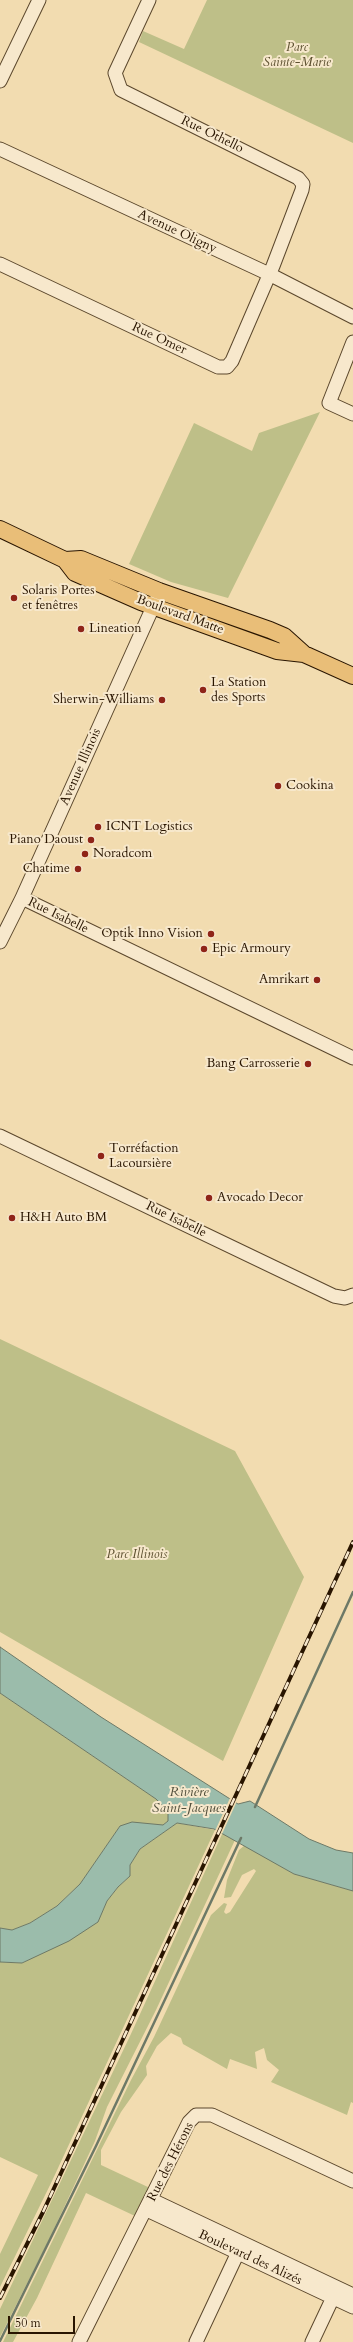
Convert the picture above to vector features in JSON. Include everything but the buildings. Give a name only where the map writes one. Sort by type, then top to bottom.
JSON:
[{"type":"main road","name":"Boulevard Matte","points":[[0,529],[65,560],[75,573],[153,606],[277,651],[304,654]]},
{"type":"main road","name":"Boulevard Matte","points":[[65,560],[82,559],[159,591],[284,636],[304,654],[353,676]]},
{"type":"street","points":[[0,81],[39,0]]},
{"type":"street","name":"Rue Othello","points":[[149,0],[115,73],[121,90],[298,178],[303,184],[269,274]]},
{"type":"street","name":"Avenue Oligny","points":[[0,149],[269,274],[353,317]]},
{"type":"street","name":"Rue Omer","points":[[0,264],[218,367],[227,367],[232,361],[269,274]]},
{"type":"street","points":[[353,342],[329,403],[353,414]]},
{"type":"street","name":"Avenue Illinois","points":[[0,942],[22,898],[159,591]]},
{"type":"street","name":"Rue Isabelle","points":[[22,898],[353,1058]]},
{"type":"street","name":"Rue Isabelle","points":[[0,1136],[334,1296],[345,1298],[353,1295]]},
{"type":"street","name":"Rue des Hérons","points":[[79,2342],[149,2205],[189,2122],[201,2113],[212,2115],[353,2182]]},
{"type":"street","name":"Boulevard des Alizés","points":[[149,2205],[336,2293],[353,2307]]},
{"type":"street","points":[[196,2342],[240,2248]]},
{"type":"street","points":[[312,2342],[336,2293]]},
{"type":"street","name":"Boulevard des Alizés","points":[[336,2293],[353,2295]]},
{"type":"green space","name":"Parc Sainte-Marie","points":[[207,0],[353,0],[353,143],[139,42],[143,31],[184,49]]},
{"type":"green space","points":[[320,412],[228,598],[171,582],[129,564],[194,423],[252,451],[259,433]]},
{"type":"green space","name":"Parc Illinois","points":[[0,1339],[235,1451],[304,1577],[223,1761],[0,1632]]},
{"type":"green space","points":[[0,1693],[156,1799],[168,1811],[168,1821],[163,1825],[120,1826],[80,1884],[57,1906],[30,1923],[12,1930],[0,1928]]},
{"type":"green space","points":[[177,1823],[215,1830],[52,2181],[0,2287],[0,2254],[38,2175],[0,2157],[0,1962],[22,1963],[97,1922],[107,1901],[118,1887],[130,1876],[130,1865],[140,1849]]},
{"type":"green space","points":[[223,1832],[235,1840],[156,2010],[107,2107],[95,2141],[47,2244],[0,2337],[0,2309],[130,2036]]},
{"type":"green space","points":[[245,1845],[294,1874],[353,1891],[353,2103],[351,2102],[347,2115],[271,2082],[279,2070],[267,2060],[264,2048],[255,2052],[257,2069],[230,2059],[227,2069],[183,2044],[181,2038],[171,2033],[157,2046],[146,2066],[147,2075],[121,2112],[101,2150],[101,2165],[150,2188],[135,2216],[86,2193],[37,2298],[13,2342],[3,2342],[131,2080],[154,2037],[211,1915],[224,1903],[227,1904],[224,1912],[226,1914],[230,1912],[256,1871],[254,1869],[242,1875],[231,1897],[224,1898],[227,1880],[239,1850]]},
{"type":"water","name":"Rivière Saint-Jacques","points":[[0,1647],[101,1717],[238,1804],[250,1801],[309,1839],[336,1850],[353,1853],[353,1891],[294,1874],[214,1829],[177,1823],[140,1849],[130,1865],[130,1876],[118,1887],[107,1901],[98,1922],[69,1941],[22,1963],[0,1962],[0,1928],[12,1930],[30,1923],[57,1906],[80,1884],[120,1826],[132,1822],[163,1825],[168,1821],[168,1811],[156,1799],[0,1693]]},
{"type":"pier","points":[[230,1798],[237,1801],[222,1834],[215,1831]]},
{"type":"waterway","points":[[255,1807],[353,1592]]},
{"type":"waterway","points":[[0,2341],[96,2146],[241,1838]]},
{"type":"railway","points":[[0,2298],[43,2212],[353,1542]]},
{"type":"place","name":"Solaris Portes et fenêtres","points":[[14,598]]},
{"type":"place","name":"Lineation","points":[[81,629]]},
{"type":"place","name":"La Station des Sports","points":[[203,690]]},
{"type":"place","name":"Sherwin-Williams","points":[[162,700]]},
{"type":"place","name":"Cookina","points":[[278,786]]},
{"type":"place","name":"ICNT Logistics","points":[[98,827]]},
{"type":"place","name":"Piano Daoust","points":[[91,840]]},
{"type":"place","name":"Noradcom","points":[[85,854]]},
{"type":"place","name":"Chatime","points":[[78,869]]},
{"type":"place","name":"Optik Inno Vision","points":[[211,934]]},
{"type":"place","name":"Epic Armoury","points":[[204,949]]},
{"type":"place","name":"Amrikart","points":[[317,980]]},
{"type":"place","name":"Bang Carrosserie","points":[[308,1064]]},
{"type":"place","name":"Torréfaction Lacoursière","points":[[101,1156]]},
{"type":"place","name":"Avocado Decor","points":[[209,1198]]},
{"type":"place","name":"H&H Auto BM","points":[[12,1218]]}]
